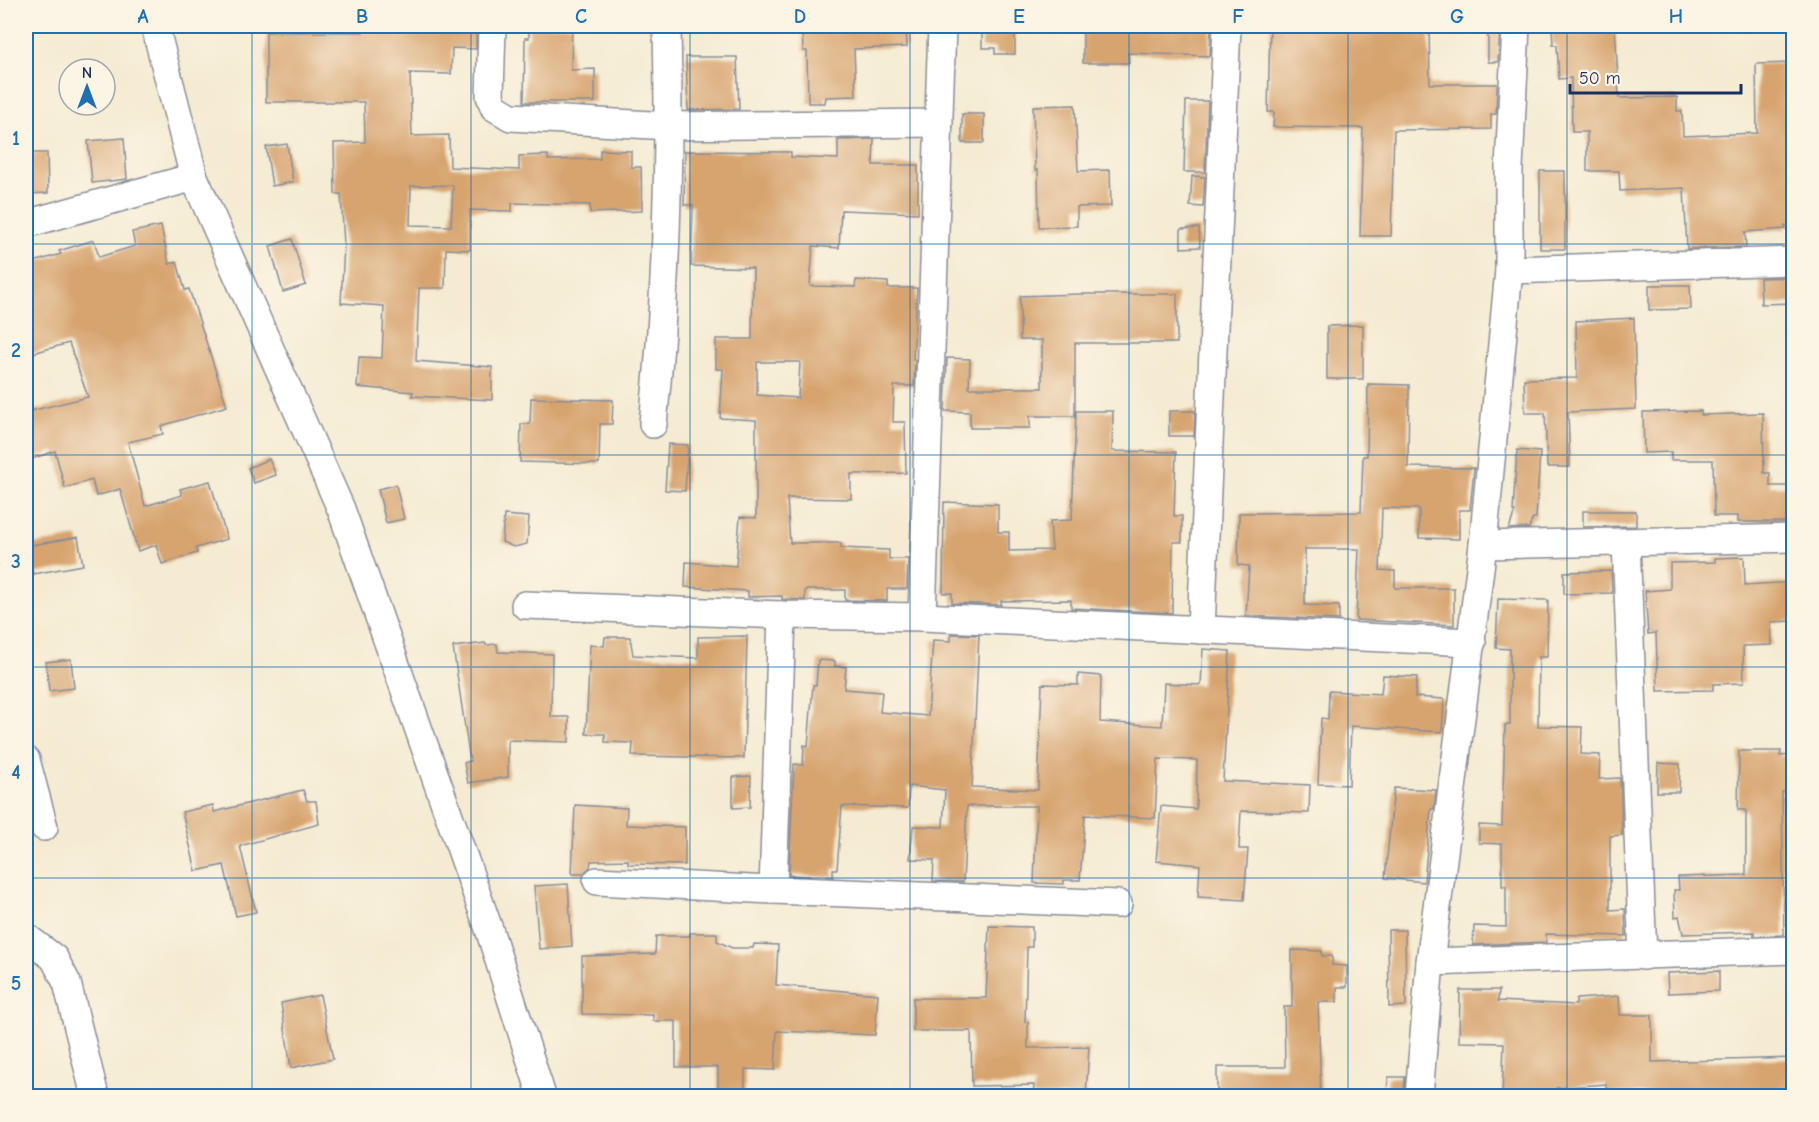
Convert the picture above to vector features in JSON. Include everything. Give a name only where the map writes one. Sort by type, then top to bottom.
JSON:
[{"type":"street","points":[[155,26],[194,177],[341,509],[489,929],[542,1096]]},
{"type":"street","points":[[492,26],[490,96],[494,107],[511,117],[669,126],[939,123]]},
{"type":"street","points":[[653,424],[663,331],[669,126],[668,26]]},
{"type":"street","points":[[922,617],[942,26]]},
{"type":"street","points":[[1202,630],[1227,26]]},
{"type":"street","points":[[1419,1096],[1430,962],[1483,545],[1509,270],[1509,168],[1516,26]]},
{"type":"street","points":[[26,224],[194,177]]},
{"type":"street","points":[[1509,270],[1794,261]]},
{"type":"street","points":[[1483,545],[1794,538]]},
{"type":"street","points":[[1626,543],[1643,956]]},
{"type":"street","points":[[525,605],[782,615],[922,617],[1472,642]]},
{"type":"street","points":[[773,890],[782,615]]},
{"type":"street","points":[[26,760],[44,826]]},
{"type":"street","points":[[597,881],[1118,904]]},
{"type":"street","points":[[26,937],[54,958],[67,983],[95,1096]]},
{"type":"street","points":[[1430,962],[1794,950]]},
{"type":"building","points":[[363,26],[452,26],[452,28],[476,29],[476,49],[452,48],[451,74],[410,73],[412,136],[449,135],[450,167],[519,170],[519,156],[548,155],[548,160],[600,159],[600,150],[631,151],[631,167],[641,167],[642,211],[590,213],[590,205],[512,203],[512,211],[470,210],[470,250],[446,249],[445,288],[419,288],[416,361],[492,367],[492,400],[412,396],[413,392],[357,387],[359,357],[382,358],[384,306],[341,303],[344,245],[341,194],[335,194],[334,143],[365,142],[364,102],[266,102],[266,32],[363,32]],"holes":[[[453,185],[451,226],[410,225],[411,186]]]},
{"type":"building","points":[[529,26],[572,26],[571,70],[595,69],[595,102],[524,102],[525,38],[529,38]]},
{"type":"building","points":[[802,26],[906,26],[907,47],[854,49],[856,96],[826,97],[825,103],[808,103],[807,51],[803,51]]},
{"type":"building","points":[[982,26],[1015,26],[1015,54],[995,54],[995,48],[982,48]]},
{"type":"building","points":[[1083,26],[1211,26],[1210,56],[1128,53],[1129,63],[1083,63]]},
{"type":"building","points":[[1270,26],[1429,26],[1430,84],[1497,84],[1496,114],[1491,114],[1491,129],[1394,130],[1391,236],[1360,236],[1363,128],[1273,127],[1274,112],[1268,112]]},
{"type":"building","points":[[1488,26],[1500,26],[1498,62],[1488,62]]},
{"type":"building","points":[[1615,26],[1619,98],[1677,97],[1677,111],[1682,111],[1683,136],[1757,133],[1756,64],[1794,63],[1794,226],[1785,226],[1785,229],[1745,232],[1746,247],[1687,249],[1684,188],[1620,191],[1619,171],[1587,171],[1587,132],[1572,132],[1571,78],[1559,79],[1557,45],[1553,45],[1552,27]]},
{"type":"building","points":[[686,57],[737,57],[739,109],[688,110]]},
{"type":"building","points":[[1186,101],[1208,101],[1205,172],[1184,172]]},
{"type":"building","points":[[1075,105],[1078,171],[1110,170],[1111,206],[1077,207],[1077,226],[1039,227],[1038,170],[1035,170],[1033,106]]},
{"type":"building","points":[[962,114],[984,114],[984,143],[962,143]]},
{"type":"building","points":[[124,138],[127,179],[92,183],[88,141]]},
{"type":"building","points":[[874,139],[873,165],[918,165],[918,213],[841,210],[839,248],[813,246],[810,286],[855,287],[856,280],[888,282],[888,288],[917,288],[914,386],[894,386],[893,422],[905,422],[906,473],[851,474],[851,499],[787,498],[790,543],[841,543],[841,548],[889,550],[889,559],[908,559],[907,589],[887,589],[887,601],[845,600],[845,590],[805,590],[805,600],[782,599],[782,596],[748,597],[748,591],[685,587],[686,562],[736,566],[740,517],[756,518],[756,420],[720,418],[723,369],[716,369],[716,339],[752,339],[753,268],[691,266],[693,205],[684,205],[685,151],[791,152],[791,157],[838,159],[838,140]],"holes":[[[757,362],[800,362],[798,398],[757,395]]]},
{"type":"building","points":[[287,144],[293,182],[272,186],[266,147]]},
{"type":"building","points":[[26,153],[47,153],[48,193],[26,194]]},
{"type":"building","points":[[1540,171],[1565,171],[1565,249],[1540,249]]},
{"type":"building","points":[[1192,176],[1205,177],[1203,207],[1190,206]]},
{"type":"building","points":[[161,226],[169,264],[177,262],[185,290],[189,289],[227,406],[161,426],[163,434],[128,442],[145,506],[182,495],[180,489],[210,481],[227,539],[196,548],[197,553],[162,564],[156,545],[138,551],[120,489],[96,496],[92,480],[65,488],[55,451],[26,461],[26,412],[88,397],[69,343],[26,355],[26,264],[61,254],[59,251],[94,240],[99,257],[135,246],[132,232]]},
{"type":"building","points":[[1199,228],[1200,247],[1181,248],[1181,229]]},
{"type":"building","points":[[292,239],[306,285],[283,292],[270,246]]},
{"type":"building","points":[[1794,277],[1794,303],[1761,304],[1760,278]]},
{"type":"building","points":[[1649,285],[1690,285],[1691,309],[1649,310]]},
{"type":"building","points":[[1177,294],[1177,343],[1075,343],[1075,416],[1030,416],[1030,428],[970,428],[970,412],[945,411],[947,358],[970,359],[969,388],[1042,388],[1042,340],[1020,340],[1020,296]]},
{"type":"building","points":[[1634,318],[1636,409],[1568,412],[1570,467],[1547,467],[1545,413],[1525,413],[1524,379],[1577,378],[1576,321]]},
{"type":"building","points":[[1363,325],[1363,379],[1327,379],[1327,326]]},
{"type":"building","points":[[1368,384],[1409,385],[1408,467],[1474,468],[1470,510],[1459,510],[1459,539],[1419,538],[1419,509],[1382,508],[1380,570],[1395,571],[1395,588],[1454,588],[1454,625],[1356,620],[1359,549],[1305,549],[1305,605],[1339,606],[1339,620],[1246,616],[1249,566],[1238,565],[1239,513],[1361,512],[1363,456],[1367,456]]},
{"type":"building","points":[[531,398],[613,400],[612,424],[600,424],[599,464],[520,462],[521,424],[530,424]]},
{"type":"building","points":[[1076,411],[1113,411],[1112,451],[1176,452],[1174,516],[1182,516],[1182,542],[1173,542],[1172,613],[1071,608],[1071,600],[1001,601],[1001,605],[952,603],[952,593],[943,593],[944,502],[998,504],[998,532],[1009,532],[1009,551],[1052,550],[1050,521],[1072,520]]},
{"type":"building","points":[[1169,411],[1195,411],[1194,436],[1169,436]]},
{"type":"building","points":[[1701,411],[1701,415],[1763,413],[1764,473],[1770,473],[1770,486],[1790,486],[1794,522],[1738,522],[1738,516],[1714,516],[1713,460],[1671,460],[1671,452],[1644,453],[1643,412]]},
{"type":"building","points":[[668,444],[688,445],[685,491],[665,490]]},
{"type":"building","points":[[1517,450],[1540,452],[1536,518],[1533,518],[1529,528],[1509,529],[1515,511],[1513,511]]},
{"type":"building","points":[[269,459],[276,475],[254,483],[248,468]]},
{"type":"building","points":[[396,485],[404,519],[386,523],[378,489]]},
{"type":"building","points":[[1583,511],[1636,511],[1636,526],[1583,527]]},
{"type":"building","points":[[504,515],[529,517],[527,544],[514,547],[502,542]]},
{"type":"building","points":[[78,537],[83,565],[33,574],[33,572],[26,573],[26,546]]},
{"type":"building","points":[[1744,557],[1745,585],[1794,582],[1794,621],[1771,622],[1772,645],[1743,646],[1744,683],[1713,684],[1713,690],[1658,691],[1656,633],[1648,634],[1645,591],[1670,589],[1670,563],[1715,562],[1715,558]]},
{"type":"building","points":[[1611,571],[1612,593],[1564,594],[1564,572]]},
{"type":"building","points":[[1498,599],[1548,600],[1547,657],[1539,657],[1538,726],[1582,727],[1581,754],[1600,755],[1599,779],[1620,778],[1622,835],[1610,836],[1610,910],[1625,909],[1626,936],[1546,934],[1546,942],[1473,945],[1474,926],[1506,927],[1506,886],[1502,886],[1502,844],[1479,843],[1479,825],[1502,826],[1505,725],[1510,725],[1510,649],[1496,648]]},
{"type":"building","points":[[951,634],[979,635],[972,787],[1038,790],[1042,684],[1078,685],[1078,674],[1101,676],[1100,722],[1162,726],[1164,683],[1201,685],[1203,649],[1230,651],[1223,781],[1310,785],[1309,813],[1241,811],[1239,849],[1248,849],[1244,900],[1198,897],[1200,865],[1156,861],[1161,806],[1196,809],[1197,760],[1158,759],[1155,818],[1085,815],[1080,880],[1064,880],[1064,884],[1034,883],[1037,806],[967,806],[963,882],[933,881],[934,860],[910,859],[913,826],[943,827],[945,790],[909,786],[908,808],[842,806],[837,869],[833,869],[833,877],[789,875],[794,764],[803,765],[804,745],[808,746],[813,685],[816,685],[818,660],[835,661],[835,666],[846,667],[844,689],[882,692],[880,712],[928,716],[933,640],[951,641]]},
{"type":"building","points":[[747,636],[744,758],[632,756],[633,743],[605,742],[605,734],[586,734],[590,645],[604,646],[605,637],[630,637],[633,655],[698,658],[698,637]]},
{"type":"building","points":[[485,643],[486,645],[497,644],[498,652],[552,654],[551,717],[569,717],[569,742],[508,740],[508,777],[468,783],[464,763],[470,761],[453,647]]},
{"type":"building","points":[[71,659],[74,688],[49,691],[46,662]]},
{"type":"building","points":[[1383,675],[1417,677],[1415,697],[1444,699],[1442,732],[1351,726],[1349,785],[1318,784],[1321,718],[1328,719],[1329,691],[1381,694]]},
{"type":"building","points":[[1739,751],[1781,751],[1780,756],[1794,755],[1794,792],[1782,792],[1784,935],[1754,936],[1754,932],[1683,934],[1679,916],[1675,917],[1674,890],[1679,890],[1678,877],[1746,875],[1746,810],[1738,810]]},
{"type":"building","points":[[1658,763],[1680,764],[1679,792],[1657,792]]},
{"type":"building","points":[[751,776],[750,807],[733,808],[733,777]]},
{"type":"building","points":[[1394,788],[1436,790],[1434,809],[1431,809],[1424,882],[1385,878]]},
{"type":"building","points":[[303,790],[307,801],[316,801],[319,824],[240,846],[256,912],[236,916],[224,865],[196,871],[182,812],[213,805],[214,812]]},
{"type":"building","points":[[575,805],[627,808],[626,825],[685,827],[685,865],[628,864],[628,860],[591,861],[590,867],[583,874],[572,874]]},
{"type":"building","points":[[568,884],[572,946],[539,949],[534,886]]},
{"type":"building","points":[[989,926],[1032,927],[1032,947],[1027,947],[1025,1022],[1028,1022],[1028,1048],[1089,1047],[1086,1096],[1033,1096],[1034,1085],[972,1086],[971,1031],[913,1031],[913,998],[986,998]]},
{"type":"building","points":[[1388,930],[1405,930],[1406,1006],[1389,1007]]},
{"type":"building","points":[[690,933],[717,933],[717,941],[732,948],[753,948],[754,944],[778,945],[776,985],[878,994],[875,1035],[777,1031],[775,1070],[745,1069],[745,1096],[718,1096],[718,1067],[676,1067],[676,1021],[653,1021],[653,1015],[582,1014],[582,956],[655,954],[656,936],[690,936]]},
{"type":"building","points":[[1292,950],[1322,951],[1322,956],[1332,956],[1332,965],[1347,966],[1347,987],[1337,987],[1337,1002],[1318,1002],[1321,1096],[1217,1096],[1217,1067],[1285,1067],[1284,1007],[1292,1007]]},
{"type":"building","points":[[1719,971],[1719,991],[1668,993],[1667,973]]},
{"type":"building","points":[[1460,990],[1499,990],[1498,1001],[1576,1005],[1576,999],[1619,996],[1620,1015],[1652,1015],[1652,1062],[1794,1058],[1794,1088],[1781,1088],[1781,1095],[1663,1096],[1663,1093],[1607,1093],[1606,1084],[1556,1088],[1556,1096],[1502,1096],[1504,1043],[1459,1042]]},
{"type":"building","points":[[320,995],[333,1059],[291,1068],[281,1003]]},
{"type":"building","points":[[1388,1077],[1405,1077],[1404,1096],[1387,1096]]}]
